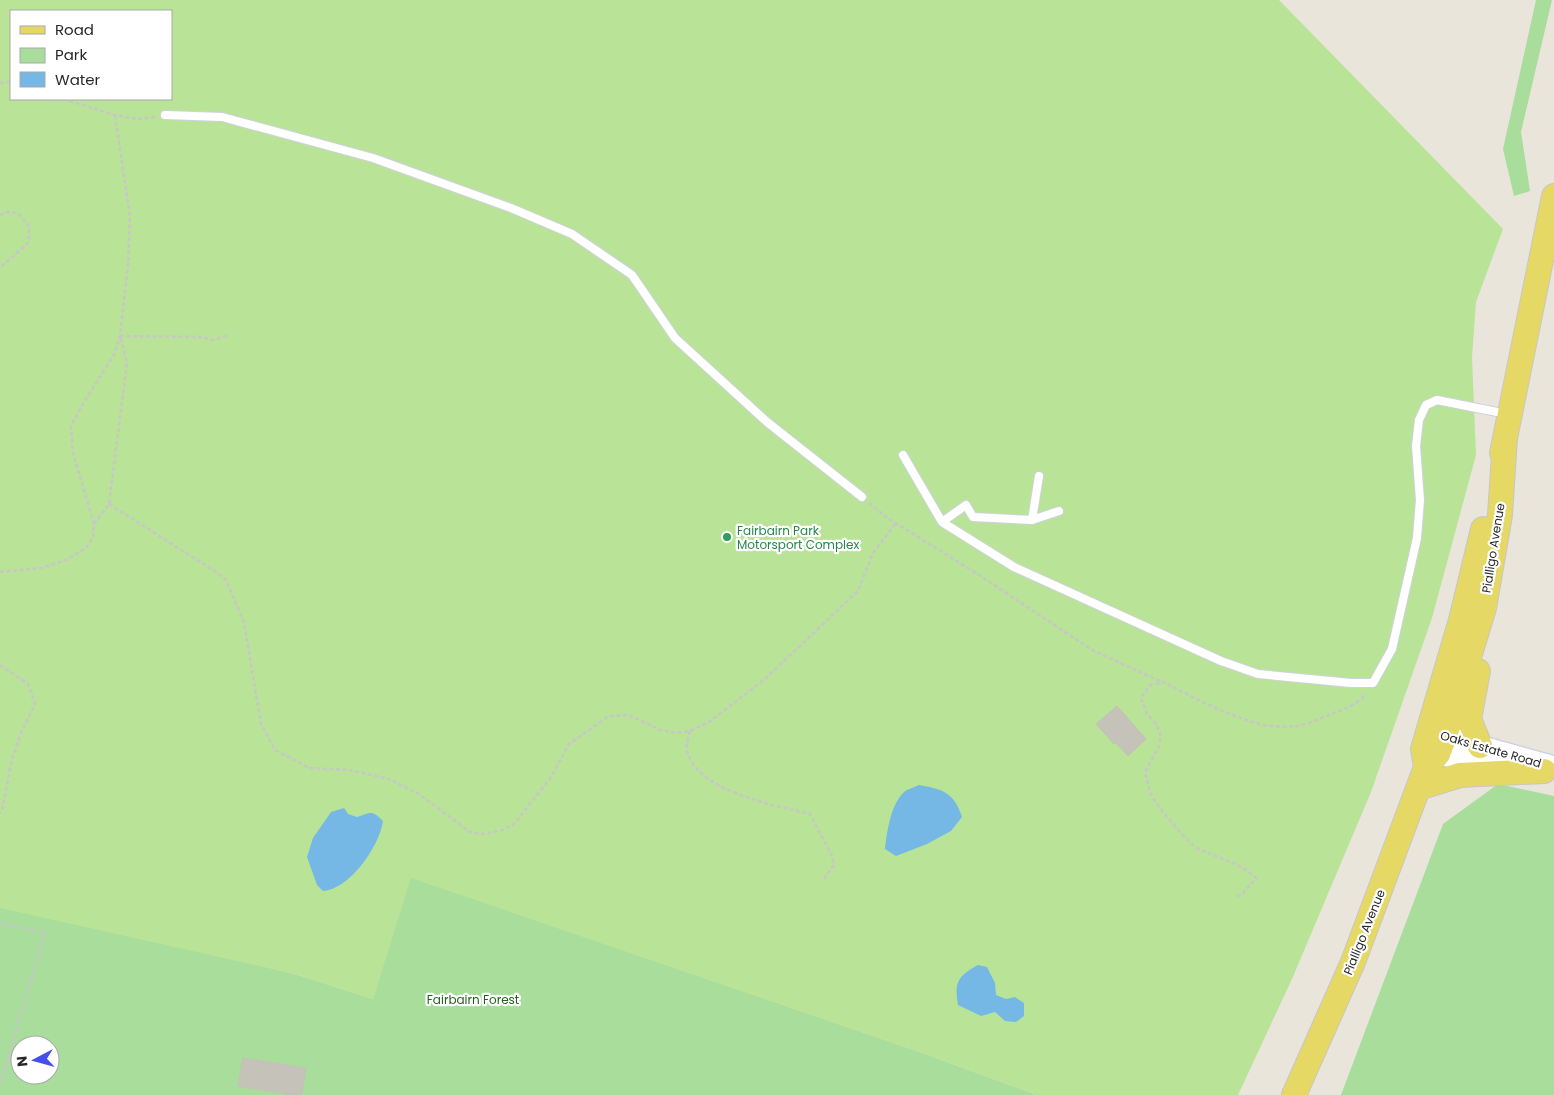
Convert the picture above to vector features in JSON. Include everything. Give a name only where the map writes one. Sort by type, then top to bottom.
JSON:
[{"type":"main road","name":"Pialligo Avenue","points":[[1430,754],[1508,426],[1554,196]]},
{"type":"main road","name":"Pialligo Avenue","points":[[1294,1095],[1353,962],[1484,608],[1500,515],[1508,426]]},
{"type":"main road","points":[[1480,746],[1469,719],[1484,639],[1484,608]]},
{"type":"main road","name":"Oaks Estate Road","points":[[1430,754],[1480,746],[1551,769]]},
{"type":"main road","points":[[1430,754],[1460,775],[1551,769]]},
{"type":"main road","name":"Oaks Estate Road","points":[[1430,754],[1482,763],[1551,769]]},
{"type":"lane","points":[[165,116],[222,117],[372,158],[511,208],[572,234],[632,275],[675,338],[767,422],[862,497]]},
{"type":"lane","points":[[903,455],[942,522],[1014,567],[1221,661],[1258,674],[1351,683],[1373,683],[1392,649],[1417,538],[1420,500],[1416,446],[1419,420],[1426,405],[1437,400],[1508,426]]},
{"type":"lane","points":[[1032,520],[1038,476]]},
{"type":"lane","points":[[942,522],[966,505],[973,517],[1032,520],[1060,511]]},
{"type":"path","points":[[66,100],[115,115],[138,119],[165,116]]},
{"type":"path","points":[[0,572],[41,568],[66,560],[86,548],[93,537],[94,524],[73,454],[71,426],[114,355],[120,336],[128,264],[130,216],[115,115]]},
{"type":"path","points":[[0,215],[7,212],[18,212],[30,226],[29,242],[0,268]]},
{"type":"path","points":[[120,336],[202,337],[213,340],[228,335]]},
{"type":"path","points":[[94,524],[109,504],[127,363],[120,336]]},
{"type":"path","points":[[862,497],[896,523],[979,574],[1092,650],[1247,720],[1261,725],[1300,726],[1351,706],[1362,699],[1373,683]]},
{"type":"path","points":[[109,504],[226,580],[244,622],[261,724],[275,750],[309,768],[349,770],[389,778],[419,794],[470,832],[484,834],[503,830],[514,824],[551,777],[569,744],[610,716],[628,715],[661,730],[676,733],[690,731],[709,722],[765,679],[858,591],[873,552],[896,523]]},
{"type":"path","points":[[0,665],[28,684],[35,704],[21,732],[11,762],[0,813]]},
{"type":"path","points":[[1164,682],[1150,685],[1141,698],[1147,714],[1157,725],[1161,737],[1158,748],[1145,772],[1151,796],[1168,818],[1196,848],[1246,868],[1256,878],[1242,895],[1237,896]]},
{"type":"path","points":[[690,731],[687,748],[691,760],[709,780],[741,796],[810,814],[832,856],[834,865],[823,880]]},
{"type":"path","points":[[0,923],[45,933],[0,1084]]},
{"type":"green space","name":"Fairbairn Park Motorsport Complex","points":[[0,0],[1279,0],[1503,229],[1476,302],[1472,357],[1476,455],[1432,618],[1371,792],[1292,979],[1238,1095],[1037,1095],[917,1051],[411,878],[373,999],[295,974],[0,908]]},
{"type":"green space","points":[[1536,0],[1552,0],[1521,132],[1530,191],[1514,196],[1503,149]]},
{"type":"green space","points":[[1498,784],[1554,796],[1554,1095],[1341,1095],[1443,824]]},
{"type":"green space","name":"Fairbairn Forest","points":[[410,877],[917,1051],[1037,1095],[0,1095],[0,904],[295,974],[373,999]]},
{"type":"water","points":[[919,785],[946,793],[955,802],[962,817],[951,831],[927,844],[896,856],[885,849],[891,817],[897,801],[902,795],[907,790]]},
{"type":"water","points":[[344,808],[348,814],[357,817],[373,813],[383,821],[376,843],[362,865],[343,883],[323,891],[317,885],[307,857],[313,838],[331,812]]},
{"type":"water","points":[[978,965],[987,967],[995,983],[996,995],[1006,999],[1015,997],[1024,1003],[1024,1016],[1016,1022],[1005,1021],[995,1012],[981,1016],[958,1005],[957,985],[959,980]]},
{"type":"building","points":[[1117,706],[1146,739],[1128,756],[1096,724]]},
{"type":"building","points":[[243,1058],[306,1068],[302,1095],[238,1086]]},
{"type":"place","name":"Fairbairn Park Motorsport Complex","points":[[727,537]]}]
